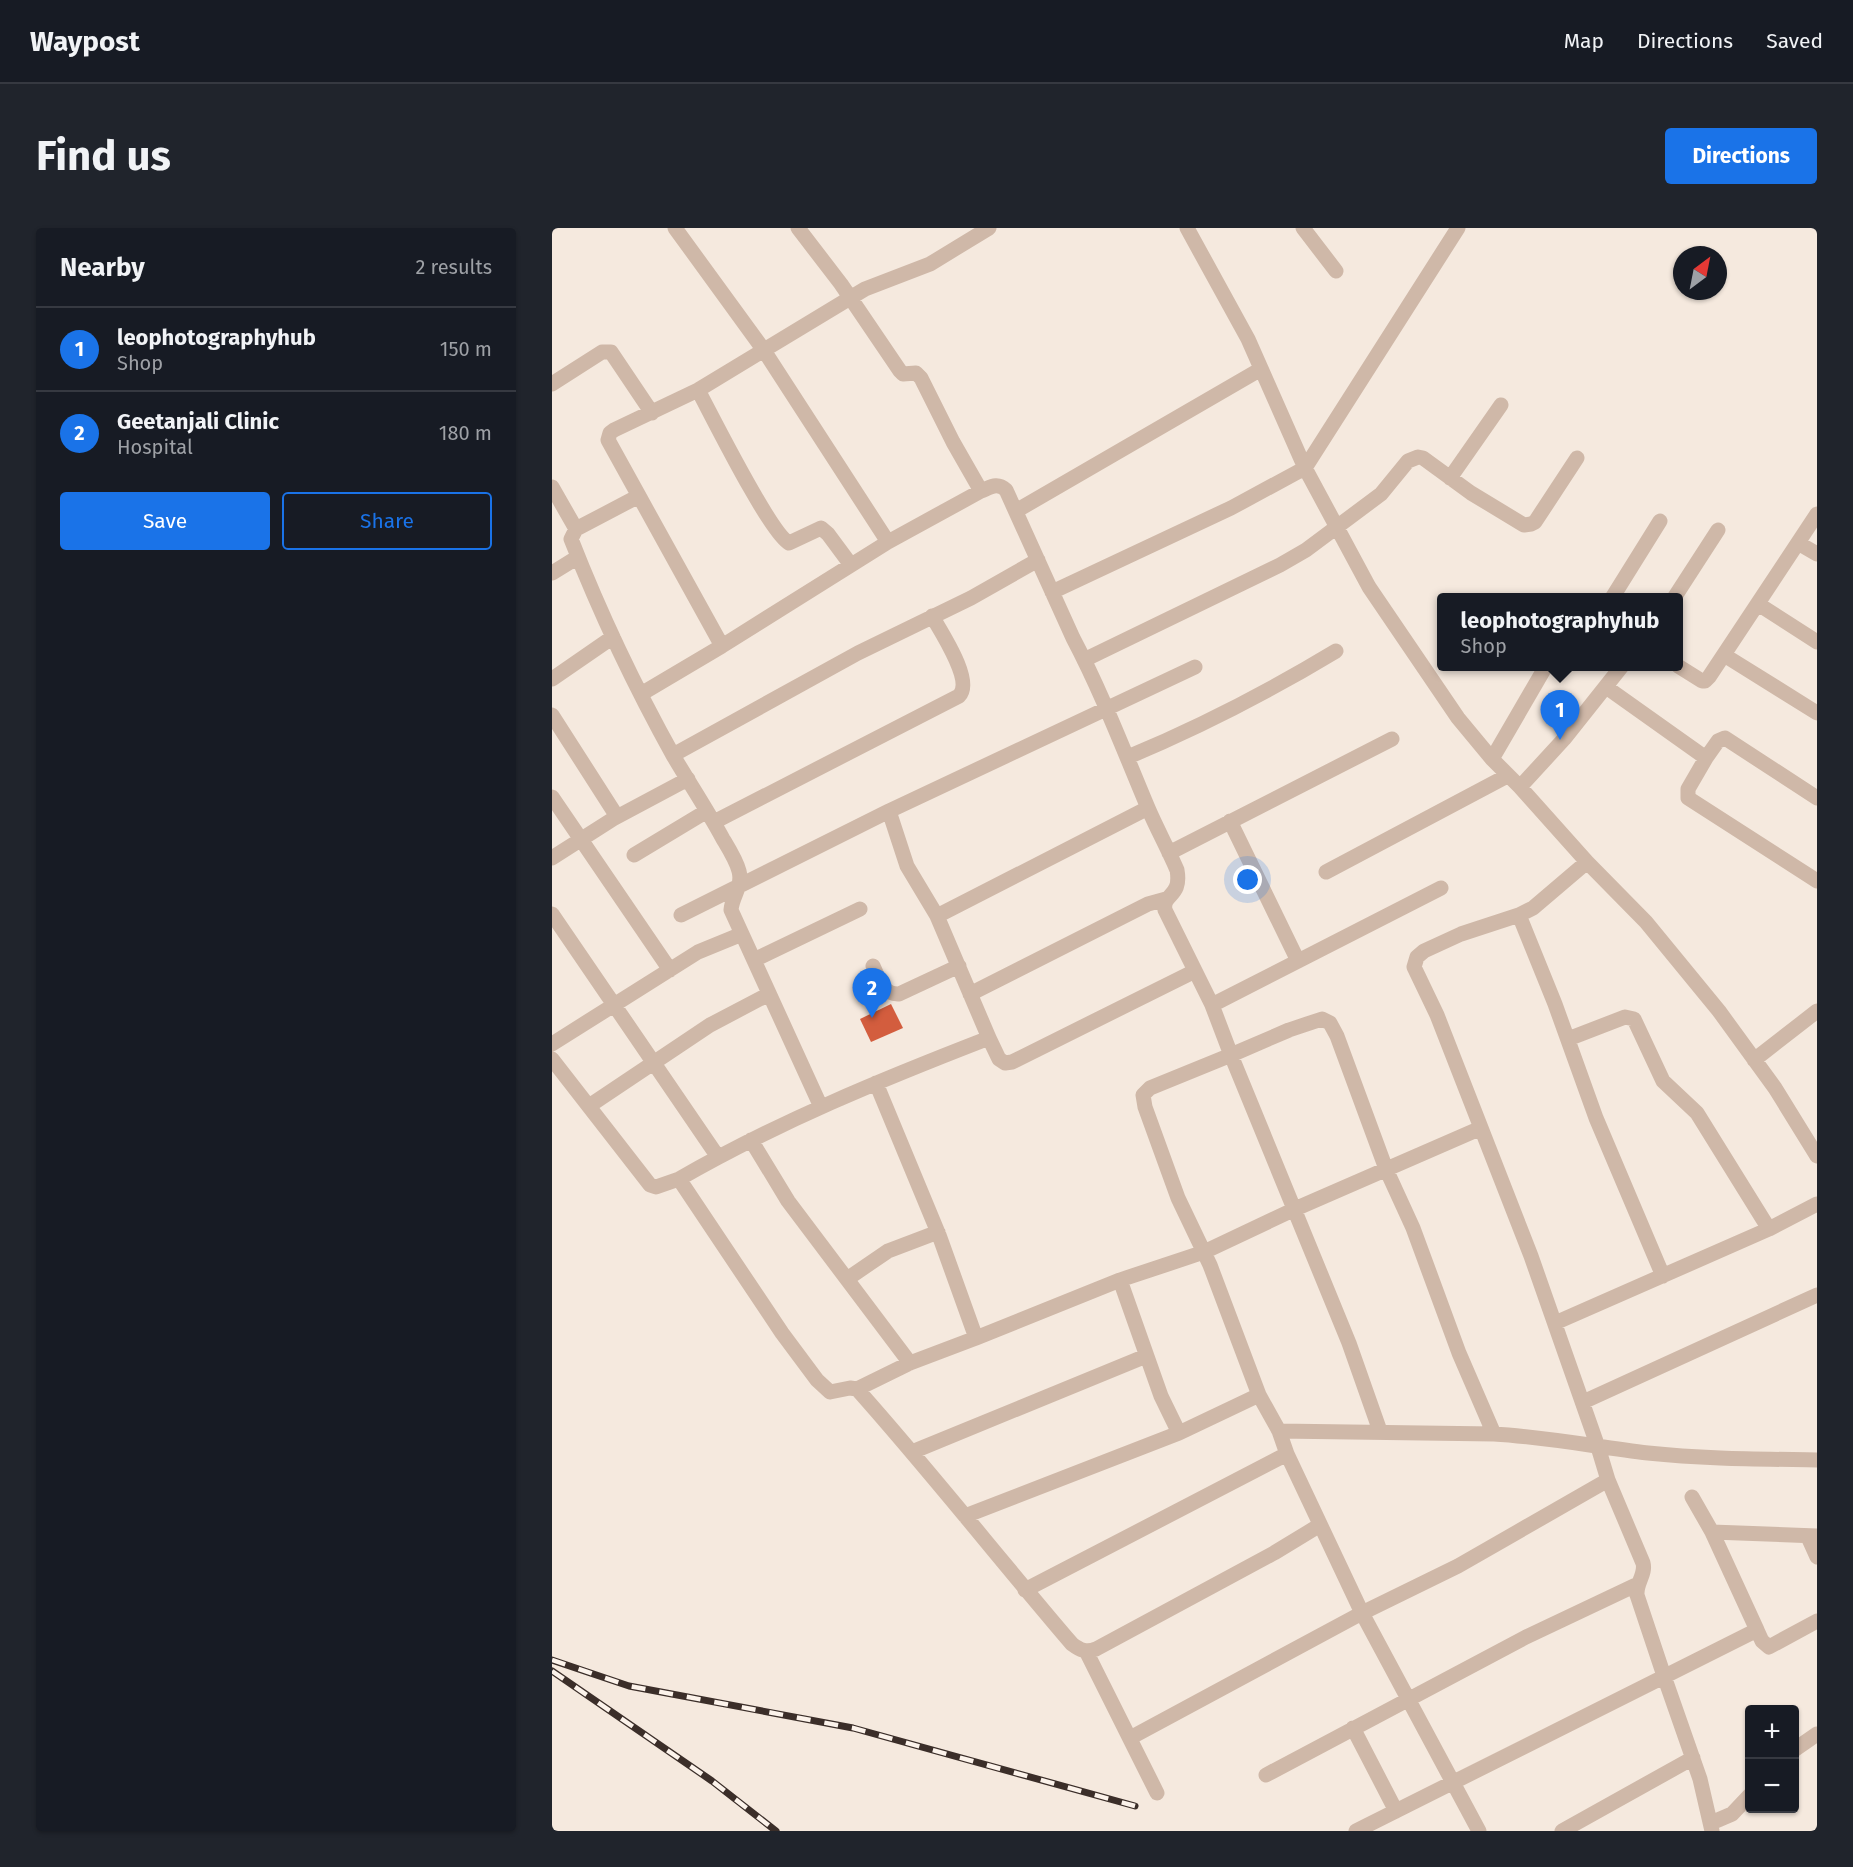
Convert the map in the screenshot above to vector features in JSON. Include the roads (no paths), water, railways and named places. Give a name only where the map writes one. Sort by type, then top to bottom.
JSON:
[{"type":"street","points":[[675,228],[763,349],[888,542]]},
{"type":"street","points":[[798,228],[831,270],[900,372],[903,374],[916,373],[921,378],[981,491]]},
{"type":"street","points":[[722,646],[608,440],[609,436],[614,430],[698,390],[849,298],[871,286],[898,278],[930,264],[988,228]]},
{"type":"street","points":[[1188,228],[1248,339],[1305,468],[1369,586],[1458,717],[1506,776],[1520,787],[1674,954],[1810,1130],[1817,1156]]},
{"type":"street","points":[[1303,228],[1336,271]]},
{"type":"street","points":[[1052,592],[1221,512],[1305,468],[1458,228]]},
{"type":"street","points":[[552,384],[602,352],[611,352],[652,413]]},
{"type":"street","points":[[1016,511],[1261,369]]},
{"type":"street","points":[[698,390],[752,490],[784,540],[789,543],[794,542],[820,528],[828,534],[851,565]]},
{"type":"street","points":[[1450,478],[1501,405]]},
{"type":"street","points":[[1084,660],[1280,565],[1306,550],[1386,490],[1408,461],[1413,458],[1423,458],[1519,523],[1531,524],[1535,522],[1577,458]]},
{"type":"street","points":[[641,694],[888,542],[981,491],[1000,485],[1006,490],[1128,757],[1179,878],[1175,893],[1166,899],[1148,904],[970,994]]},
{"type":"street","points":[[552,487],[576,529]]},
{"type":"street","points":[[639,496],[576,529],[571,539],[641,694],[739,870],[740,886],[731,908],[822,1107]]},
{"type":"street","points":[[1683,669],[1705,681],[1817,514]]},
{"type":"street","points":[[1615,593],[1660,521]]},
{"type":"street","points":[[1677,593],[1718,530]]},
{"type":"street","points":[[1798,543],[1817,554]]},
{"type":"street","points":[[552,573],[578,557]]},
{"type":"street","points":[[673,755],[858,653],[971,598],[1038,560]]},
{"type":"street","points":[[1758,604],[1817,642]]},
{"type":"street","points":[[634,855],[959,696],[965,684],[956,660],[932,616]]},
{"type":"street","points":[[552,679],[614,637]]},
{"type":"street","points":[[1128,757],[1184,734],[1241,706],[1336,651]]},
{"type":"street","points":[[1724,655],[1817,713]]},
{"type":"street","points":[[681,915],[889,812],[1195,667]]},
{"type":"street","points":[[1492,759],[1543,671]]},
{"type":"street","points":[[1520,787],[1564,739],[1618,671]]},
{"type":"street","points":[[1606,687],[1706,758]]},
{"type":"street","points":[[552,715],[616,812],[614,819]]},
{"type":"street","points":[[1817,798],[1725,738],[1718,741],[1688,789],[1688,798],[1817,881]]},
{"type":"street","points":[[1169,853],[1392,739]]},
{"type":"street","points":[[1326,872],[1506,776]]},
{"type":"street","points":[[552,858],[614,819],[688,779]]},
{"type":"street","points":[[552,797],[670,970]]},
{"type":"street","points":[[937,916],[1148,808]]},
{"type":"street","points":[[889,812],[907,866],[937,916],[1001,1062],[1012,1062],[1195,971]]},
{"type":"street","points":[[1230,821],[1298,961]]},
{"type":"street","points":[[1587,862],[1533,908],[1519,915],[1461,934],[1424,951],[1414,967],[1437,1015],[1481,1128],[1555,1323],[1608,1480],[1645,1568],[1638,1584],[1638,1595],[1693,1758],[1711,1827],[1732,1814],[1745,1799]]},
{"type":"street","points":[[1212,1005],[1441,888]]},
{"type":"street","points":[[1166,899],[1165,910],[1212,1005],[1349,1343],[1380,1431]]},
{"type":"street","points":[[754,960],[861,909]]},
{"type":"street","points":[[552,914],[717,1157]]},
{"type":"street","points":[[1519,915],[1568,1039],[1596,1118],[1663,1276]]},
{"type":"street","points":[[552,1044],[698,952],[742,934]]},
{"type":"street","points":[[873,966],[887,992],[900,994],[959,966]]},
{"type":"street","points":[[589,1106],[710,1025],[770,994]]},
{"type":"street","points":[[1754,1060],[1817,1011]]},
{"type":"street","points":[[1568,1039],[1625,1017],[1634,1019],[1663,1081],[1697,1113],[1768,1229]]},
{"type":"street","points":[[1479,1831],[1362,1613],[1287,1454],[1279,1431],[1259,1395],[1204,1252],[1178,1198],[1145,1107],[1143,1095],[1150,1088],[1313,1021],[1327,1020],[1336,1036],[1386,1169],[1413,1228],[1459,1353],[1494,1434]]},
{"type":"street","points":[[552,1059],[650,1185],[656,1187],[679,1179],[717,1157],[822,1107],[989,1038]]},
{"type":"street","points":[[876,1083],[938,1232],[976,1338]]},
{"type":"street","points":[[679,1179],[782,1333],[817,1380],[830,1392],[857,1389],[910,1363],[1120,1280],[1204,1252],[1294,1209],[1481,1128]]},
{"type":"street","points":[[751,1140],[788,1201],[910,1363]]},
{"type":"street","points":[[1555,1323],[1768,1229],[1817,1204]]},
{"type":"street","points":[[847,1280],[888,1251],[938,1232]]},
{"type":"street","points":[[1120,1280],[1161,1396],[1179,1433]]},
{"type":"street","points":[[1583,1402],[1817,1295]]},
{"type":"street","points":[[912,1452],[1146,1356]]},
{"type":"street","points":[[857,1389],[1072,1644],[1086,1652],[1157,1793]]},
{"type":"street","points":[[965,1516],[1179,1433],[1259,1395]]},
{"type":"street","points":[[1279,1431],[1494,1434],[1711,1458],[1817,1460]]},
{"type":"street","points":[[1025,1590],[1287,1454]]},
{"type":"street","points":[[1130,1738],[1362,1613],[1458,1566],[1608,1480]]},
{"type":"street","points":[[1692,1497],[1712,1532],[1762,1641],[1769,1647],[1817,1621]]},
{"type":"street","points":[[1086,1652],[1096,1649],[1206,1590],[1320,1525]]},
{"type":"street","points":[[1712,1532],[1812,1536],[1817,1557]]},
{"type":"street","points":[[1266,1775],[1526,1637],[1638,1584]]},
{"type":"street","points":[[1356,1831],[1757,1630]]},
{"type":"street","points":[[1353,1728],[1396,1811]]},
{"type":"street","points":[[1799,1747],[1817,1734]]},
{"type":"street","points":[[1562,1831],[1693,1758]]},
{"type":"railway","points":[[552,1660],[629,1686],[853,1728],[1135,1806]]},
{"type":"railway","points":[[552,1671],[712,1781],[776,1831]]},
{"type":"place","name":"leophotographyhub","points":[[1560,740]]},
{"type":"place","name":"Geetanjali Clinic","points":[[872,1018]]}]
